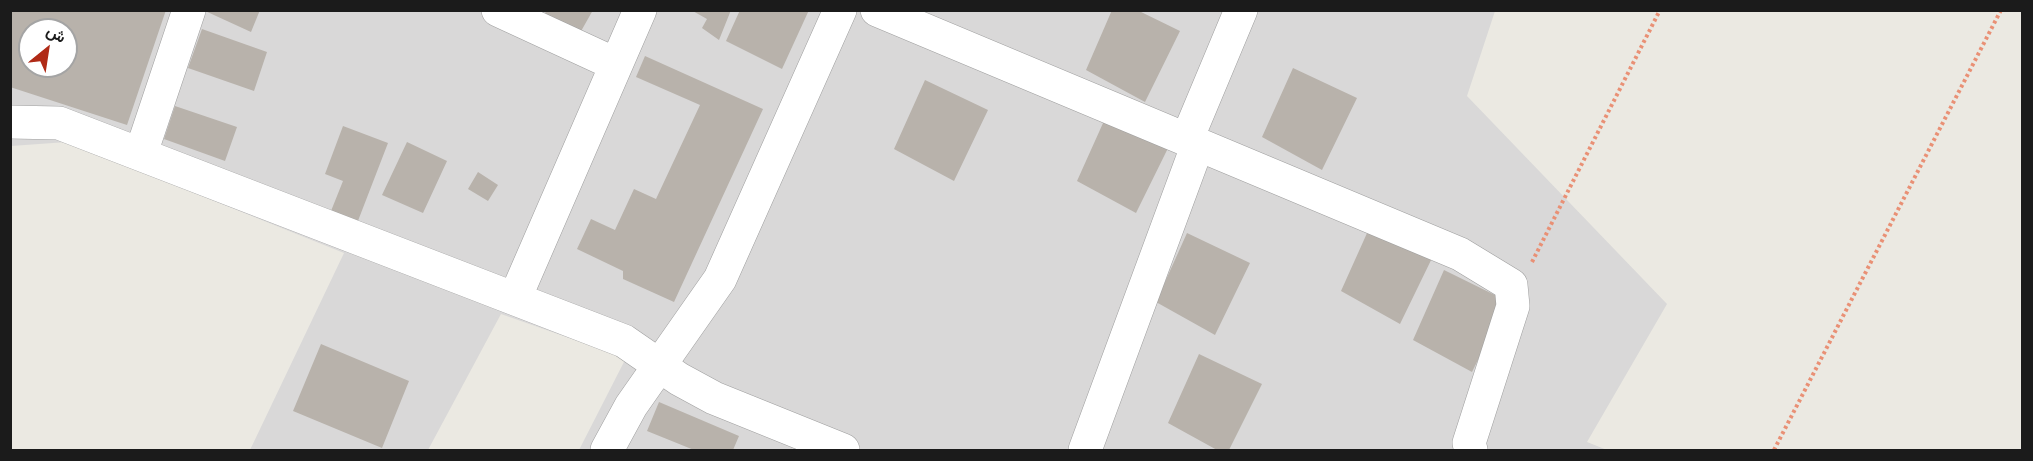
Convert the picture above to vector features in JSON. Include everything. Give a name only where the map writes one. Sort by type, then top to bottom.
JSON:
[{"type":"street","points":[[141,153],[189,10]]},
{"type":"street","points":[[498,10],[615,64]]},
{"type":"street","points":[[515,298],[640,10]]},
{"type":"street","points":[[607,450],[631,406],[659,363],[720,279],[840,10]]},
{"type":"street","points":[[877,10],[1460,254],[1512,285],[1513,306],[1469,443],[1471,450]]},
{"type":"street","points":[[1085,450],[1192,142],[1241,10]]},
{"type":"street","points":[[10,122],[59,123],[515,298],[624,341],[679,379],[714,398],[843,450]]},
{"type":"path","points":[[1512,285],[1533,260],[1660,10]]},
{"type":"path","points":[[1774,450],[2001,10]]},
{"type":"shaded area","points":[[11,11],[1495,11],[1467,96],[1667,304],[1587,442],[1607,450],[579,450],[626,358],[501,314],[428,450],[250,450],[344,253],[67,142],[11,146]]},
{"type":"building","points":[[10,10],[166,10],[127,125],[10,87]]},
{"type":"building","points":[[203,10],[260,10],[251,32]]},
{"type":"building","points":[[546,10],[593,10],[580,33],[545,14]]},
{"type":"building","points":[[691,10],[731,10],[719,40],[702,28],[707,19]]},
{"type":"building","points":[[740,10],[809,10],[782,69],[726,41]]},
{"type":"building","points":[[1112,10],[1137,10],[1180,31],[1145,102],[1086,70]]},
{"type":"building","points":[[202,29],[267,52],[254,91],[188,68]]},
{"type":"building","points":[[645,56],[763,109],[674,302],[623,279],[623,271],[577,249],[591,219],[615,230],[634,189],[656,199],[700,105],[636,77]]},
{"type":"building","points":[[1293,68],[1357,98],[1322,170],[1262,137]]},
{"type":"building","points":[[925,80],[988,110],[954,181],[894,149]]},
{"type":"building","points":[[175,106],[237,127],[225,161],[164,139]]},
{"type":"building","points":[[1108,112],[1171,142],[1136,213],[1077,181]]},
{"type":"building","points":[[343,126],[388,143],[356,226],[329,216],[343,181],[325,174]]},
{"type":"building","points":[[407,142],[447,161],[423,213],[382,195]]},
{"type":"building","points":[[478,172],[498,185],[488,201],[468,189]]},
{"type":"building","points":[[1372,222],[1435,252],[1400,324],[1341,291]]},
{"type":"building","points":[[1187,233],[1250,263],[1215,335],[1156,302]]},
{"type":"building","points":[[1444,270],[1507,301],[1472,372],[1413,340]]},
{"type":"building","points":[[321,344],[409,381],[382,448],[293,411]]},
{"type":"building","points":[[1199,354],[1262,384],[1229,450],[1217,450],[1168,423]]},
{"type":"building","points":[[659,402],[739,436],[733,450],[694,450],[647,431]]}]
